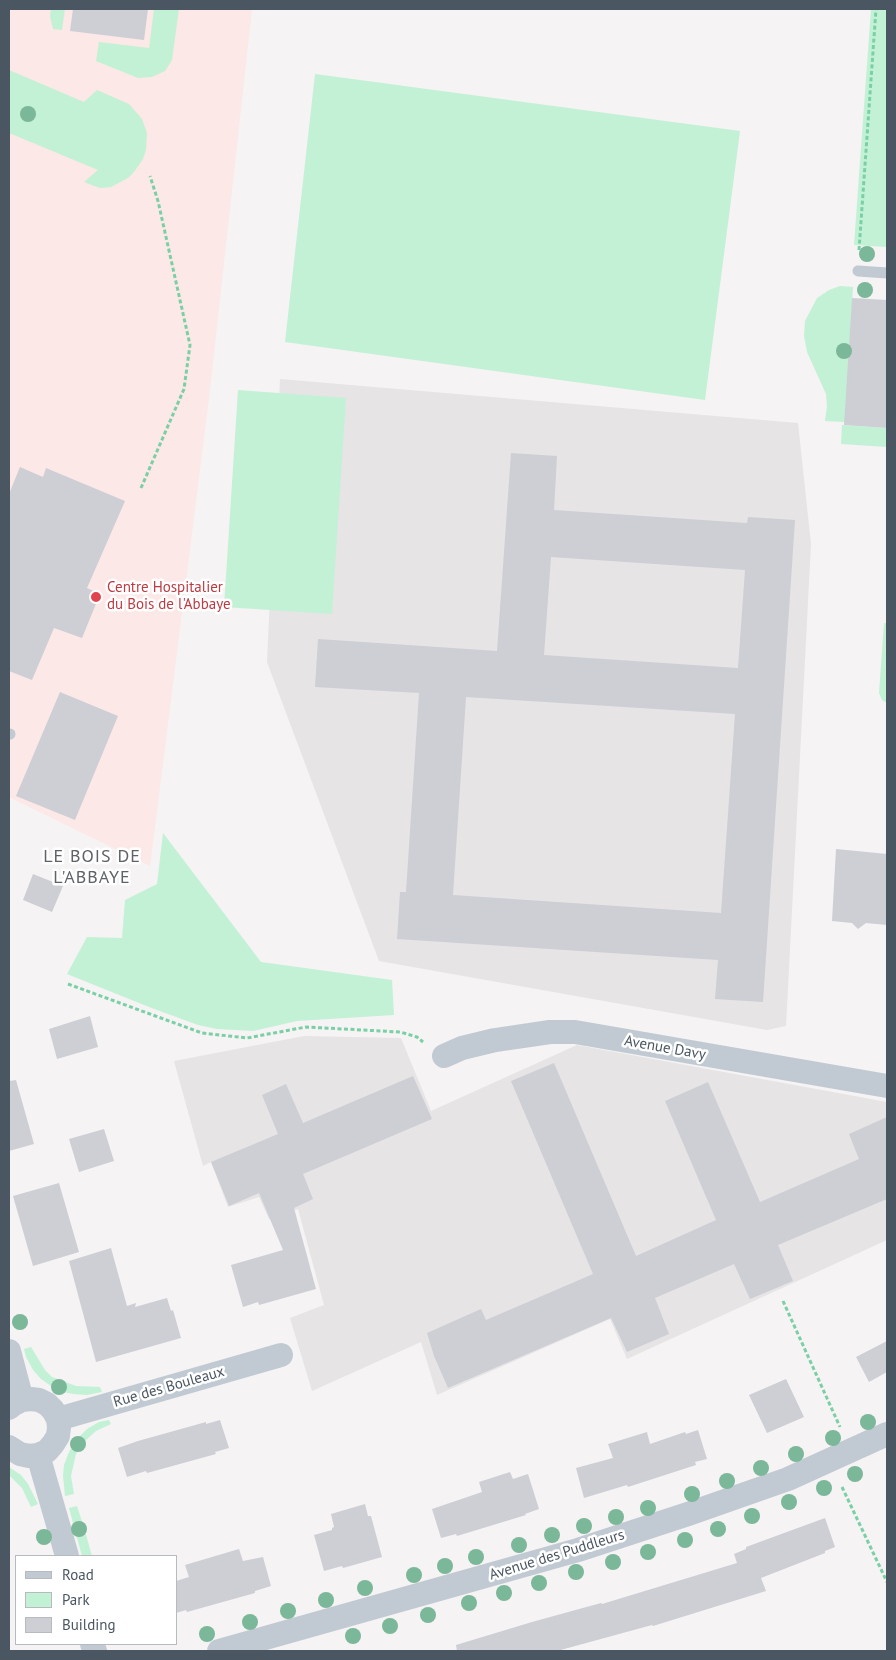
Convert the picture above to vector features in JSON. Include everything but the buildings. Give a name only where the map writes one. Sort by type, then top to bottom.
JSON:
[{"type":"street","name":"Avenue Davy","points":[[444,1056],[479,1043],[494,1040],[550,1032],[575,1032],[887,1086]]},
{"type":"street","points":[[9,1351],[15,1404],[31,1398],[46,1404],[53,1410],[58,1419],[58,1436],[46,1451],[38,1455],[29,1456],[20,1454],[9,1446]]},
{"type":"street","name":"Rue des Bouleaux","points":[[58,1419],[281,1355]]},
{"type":"street","name":"Avenue des Puddleurs","points":[[219,1651],[578,1550],[788,1479],[887,1434]]},
{"type":"street","points":[[38,1455],[67,1555]]},
{"type":"lane","points":[[858,271],[887,273]]},
{"type":"path","points":[[859,251],[876,9]]},
{"type":"path","points":[[141,488],[184,389],[190,346],[158,201],[150,176]]},
{"type":"path","points":[[68,984],[202,1033],[247,1038],[306,1027],[400,1032],[417,1037],[444,1056]]},
{"type":"path","points":[[783,1302],[840,1428]]},
{"type":"path","points":[[842,1487],[887,1582]]},
{"type":"shaded area","name":"Centre Hospitalier du Bois de l'Abbaye","points":[[9,9],[252,9],[209,398],[150,866],[9,797]]},
{"type":"shaded area","points":[[280,379],[798,423],[811,544],[786,1026],[767,1030],[379,961],[267,662]]},
{"type":"shaded area","points":[[304,1036],[401,1038],[431,1111],[577,1045],[887,1102],[887,1240],[627,1359],[610,1319],[437,1395],[421,1342],[312,1391],[290,1318],[324,1305],[298,1209],[269,1219],[259,1197],[228,1207],[211,1162],[203,1166],[174,1061]]},
{"type":"green space","points":[[51,9],[65,9],[62,30],[53,29],[50,16]]},
{"type":"green space","points":[[154,9],[179,9],[172,60],[165,71],[152,77],[138,78],[96,61],[99,42],[149,48]]},
{"type":"green space","points":[[871,9],[887,9],[887,247],[854,245]]},
{"type":"green space","points":[[9,70],[84,102],[97,90],[129,104],[142,119],[147,133],[146,150],[143,159],[134,172],[128,178],[111,187],[100,188],[84,182],[98,170],[9,133]]},
{"type":"green space","points":[[315,74],[740,131],[705,400],[285,342]]},
{"type":"green space","points":[[840,286],[853,287],[845,422],[825,421],[826,394],[807,352],[804,336],[805,321],[817,298],[829,290]]},
{"type":"green space","points":[[238,390],[346,398],[332,614],[224,607]]},
{"type":"green space","points":[[842,425],[887,428],[887,447],[841,444]]},
{"type":"green space","points":[[884,623],[887,623],[887,703],[882,700],[879,693]]},
{"type":"green space","points":[[163,833],[261,962],[392,980],[394,1015],[297,1021],[253,1031],[217,1029],[198,1025],[67,974],[87,937],[122,938],[125,900],[157,884]]},
{"type":"green space","points":[[31,1347],[45,1370],[52,1377],[76,1386],[100,1387],[102,1392],[87,1395],[74,1394],[62,1392],[51,1386],[33,1370],[26,1357],[24,1349]]},
{"type":"green space","points":[[109,1420],[111,1424],[96,1431],[85,1441],[76,1454],[71,1476],[74,1494],[65,1496],[64,1465],[69,1452],[76,1440],[87,1429],[99,1422]]},
{"type":"green space","points":[[9,1467],[21,1475],[38,1504],[31,1507],[22,1488],[9,1475]]},
{"type":"green space","points":[[77,1506],[92,1555],[82,1555],[69,1508]]},
{"type":"place","name":"Centre Hospitalier du Bois de l'Abbaye","points":[[96,597]]},
{"type":"district","name":"LE BOIS DE L'ABBAYE","points":[[92,868]]}]
